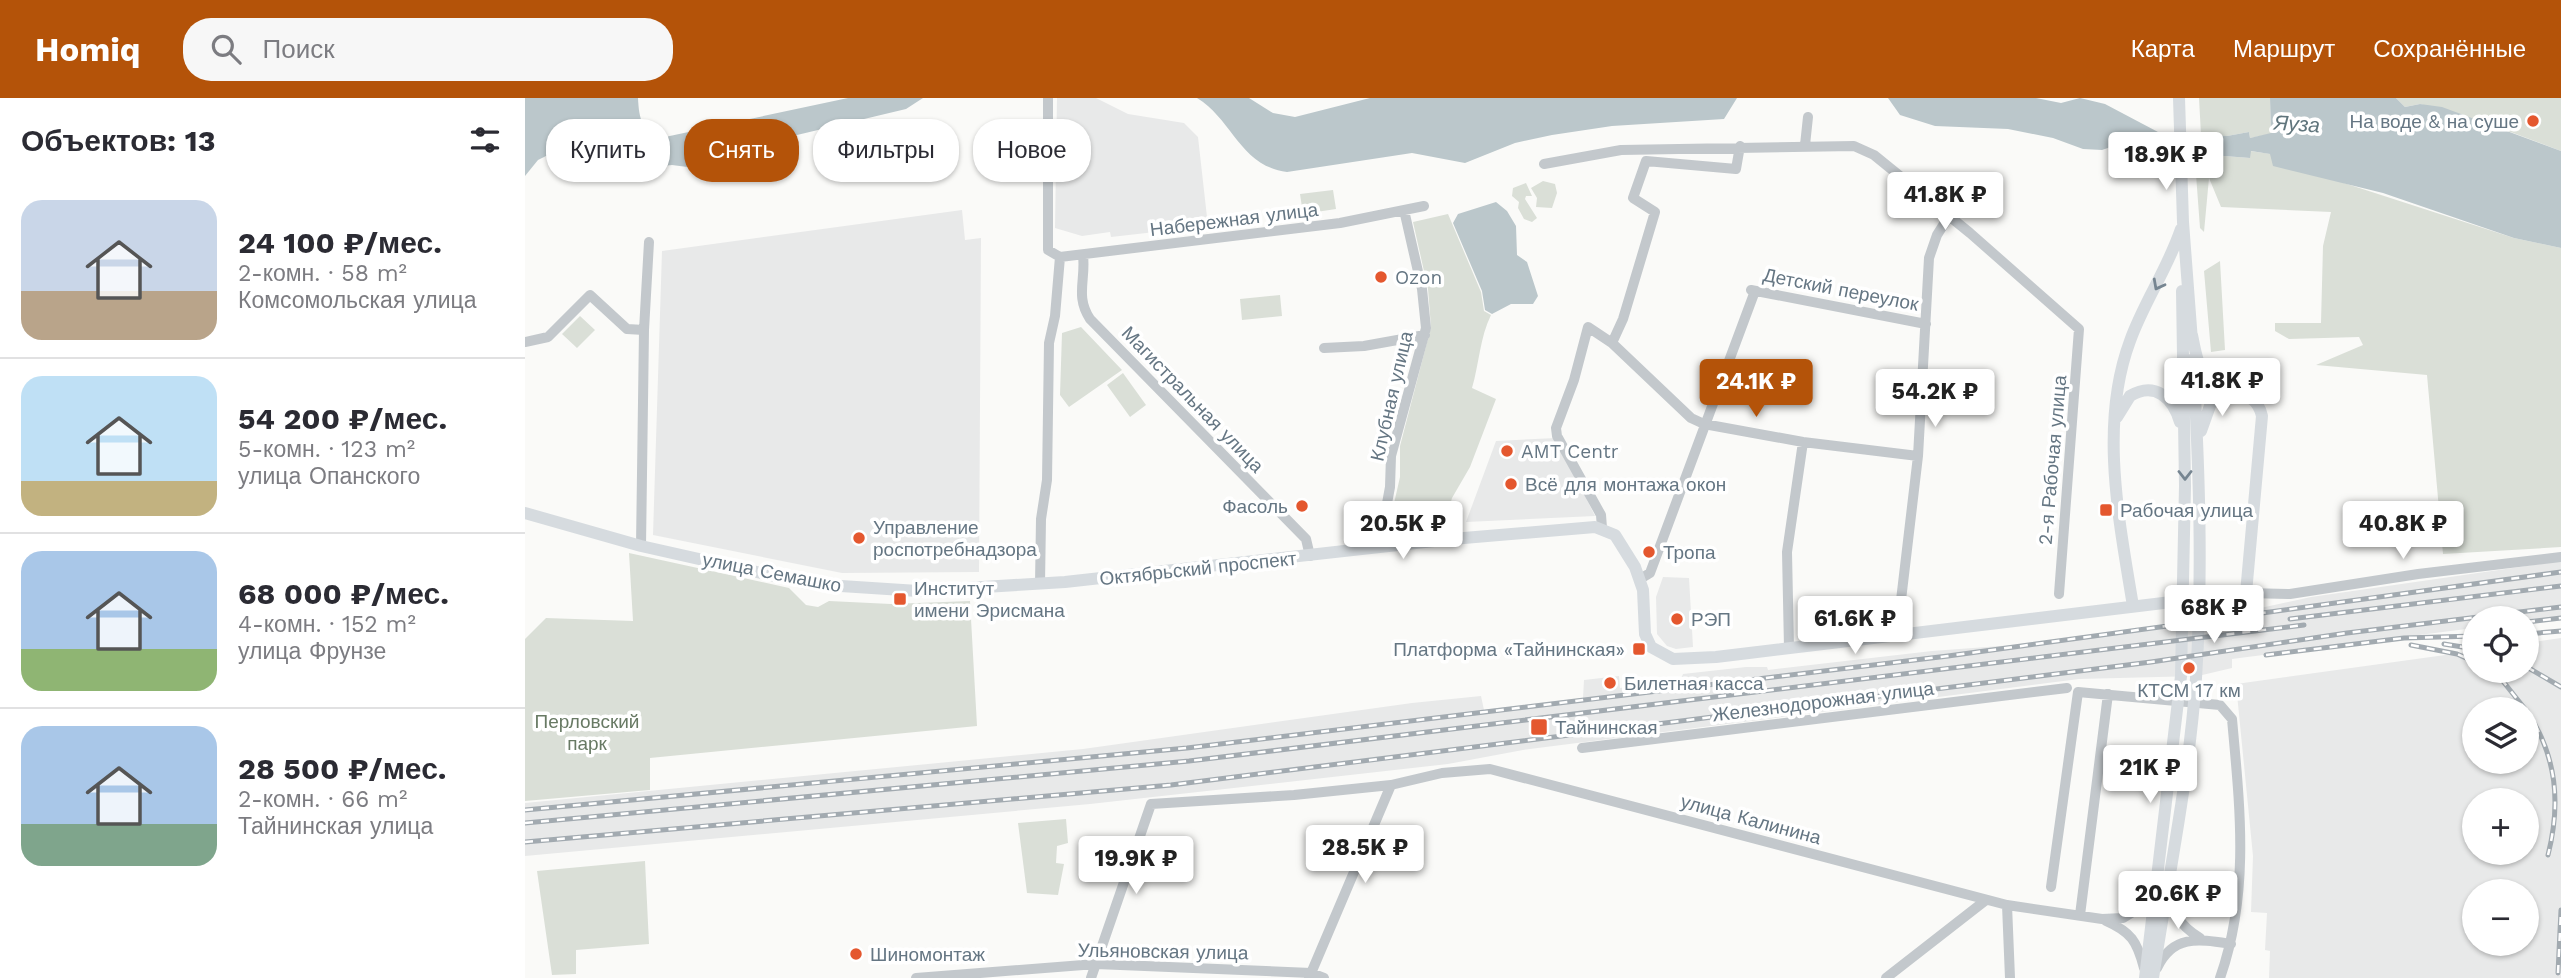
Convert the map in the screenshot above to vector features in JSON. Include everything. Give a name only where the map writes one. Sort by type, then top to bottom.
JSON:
[{"type":"main road","points":[[2149,976],[2189,742],[2196,678],[2199,438],[2183,222],[2179,98]]},
{"type":"main road","points":[[2133,606],[2119,521],[2116,392],[2130,341],[2170,262],[2183,222]]},
{"type":"main road","points":[[2164,877],[2184,616],[2182,547],[2185,436],[2181,325],[2186,260]]},
{"type":"main road","points":[[1602,528],[1619,540],[1640,579],[1646,639],[1660,655],[1689,660],[2246,593],[2262,416],[2254,399],[2218,386],[2208,379],[2200,366],[2192,335]]},
{"type":"main road","points":[[2115,424],[2122,405],[2130,396],[2142,391],[2155,391],[2166,396],[2175,405],[2185,436]]},
{"type":"main road","points":[[2199,438],[2211,403],[2238,391]]},
{"type":"main road","name":"улица Семашко","points":[[525,513],[641,546],[835,587],[918,592],[1065,582]]},
{"type":"main road","name":"Октябрьский проспект","points":[[1065,582],[1566,528],[1602,528]]},
{"type":"street","points":[[1040,584],[1041,519],[1047,480],[1049,343],[1055,316],[1060,257],[1048,250],[1048,98]]},
{"type":"street","points":[[1805,145],[1808,117]]},
{"type":"street","points":[[1544,164],[1621,150],[1840,144],[1866,150],[1949,216],[1937,235],[1929,258],[1918,456],[1898,634]]},
{"type":"street","points":[[1612,343],[1623,319],[1655,212],[1633,198],[1646,160],[1736,170],[1740,146]]},
{"type":"street","name":"Набережная улица","points":[[1060,257],[1340,223],[1424,206]]},
{"type":"street","name":"Клубная улица","points":[[1379,547],[1390,487],[1391,456],[1425,335],[1422,289],[1404,210]]},
{"type":"street","name":"2-я Рабочая улица","points":[[1949,216],[2079,329],[2059,594]]},
{"type":"street","points":[[641,546],[644,330],[649,242]]},
{"type":"street","name":"Магистральная улица","points":[[1083,256],[1084,272],[1079,293],[1090,319],[1305,539],[1310,556]]},
{"type":"street","name":"Детский переулок","points":[[1704,425],[1752,290],[1926,324]]},
{"type":"street","points":[[525,342],[548,337],[590,295],[625,328],[644,330]]},
{"type":"street","points":[[1602,528],[1601,514],[1556,432],[1588,327],[1612,343],[1691,418],[1704,425],[1803,442],[1918,456]]},
{"type":"street","points":[[1324,348],[1364,346],[1425,335]]},
{"type":"street","points":[[1640,579],[1650,573],[1704,425]]},
{"type":"street","points":[[1789,648],[1787,552],[1803,442]]},
{"type":"street","points":[[2246,593],[2290,594],[2418,574],[2561,557]]},
{"type":"street","name":"Железнодорожная улица","points":[[1583,748],[2067,688]]},
{"type":"street","points":[[2050,887],[2078,692],[2217,704],[2231,717],[2243,852],[2241,884],[2231,944],[2220,978]]},
{"type":"street","points":[[2080,915],[2108,694]]},
{"type":"street","name":"улица Калинина","points":[[1391,785],[1442,773],[1490,769],[1986,900],[2102,919]]},
{"type":"street","points":[[1091,978],[1151,804],[1293,795],[1391,785],[1310,975]]},
{"type":"street","points":[[2164,877],[2176,917],[2185,929],[2200,939]]},
{"type":"street","points":[[2102,919],[2123,918],[2137,911],[2164,877]]},
{"type":"street","points":[[1886,978],[1986,900]]},
{"type":"street","points":[[2007,905],[2010,978]]},
{"type":"street","points":[[2102,919],[2124,929],[2134,938],[2149,976]]},
{"type":"street","points":[[2149,976],[2170,948],[2186,940],[2200,939],[2231,944]]},
{"type":"street","name":"Ульяновская улица","points":[[916,978],[1096,964],[1166,966],[1221,974],[1310,975],[1324,978]]},
{"type":"street","points":[[1161,978],[1166,966]]},
{"type":"shaded area","points":[[1057,98],[1096,98],[1128,114],[1184,123],[1198,137],[1208,226],[1111,237],[1110,232],[1082,236],[1055,228],[1056,182],[1091,182],[1091,119],[1057,119]]},
{"type":"shaded area","points":[[962,210],[965,240],[981,238],[979,572],[842,573],[653,535],[662,251]]},
{"type":"shaded area","points":[[1556,438],[1595,516],[1466,522],[1496,441]]},
{"type":"shaded area","points":[[2561,561],[2561,618],[2539,621],[2539,606],[2462,606],[2462,630],[2232,659],[2232,668],[2198,676],[2079,679],[1523,750],[1448,764],[1090,804],[525,856],[525,803],[1083,749],[1412,703],[1481,696],[1484,710],[1583,698],[1584,680],[1619,676],[1620,688],[1680,681],[1683,674],[1746,667],[1767,667],[1768,670],[1932,651],[2053,642],[2242,612],[2311,597]]},
{"type":"shaded area","points":[[1663,577],[1689,578],[1693,647],[1676,649],[1667,646],[1657,634],[1656,597]]},
{"type":"shaded area","points":[[2561,638],[2561,978],[2269,978],[2270,951],[2265,950],[2267,913],[2251,912],[2253,856],[2236,684],[2462,653],[2462,683],[2539,683],[2539,641]]},
{"type":"green space","points":[[2199,98],[2270,98],[2271,134],[2250,138],[2249,132],[2227,136],[2201,135]]},
{"type":"green space","points":[[2396,98],[2561,98],[2561,151],[2484,122],[2420,104],[2405,107]]},
{"type":"green space","points":[[2250,151],[2271,154],[2344,183],[2514,238],[2561,248],[2561,547],[2443,554],[2427,375],[2316,365],[2363,345],[2359,337],[2289,339],[2275,331],[2275,323],[2321,323],[2323,246],[2331,212],[2221,207],[2209,178],[2204,232],[2200,228],[2195,161],[2198,154],[2250,158]]},
{"type":"green space","points":[[1543,181],[1555,184],[1557,193],[1552,208],[1536,207],[1537,198],[1531,188]]},
{"type":"green space","points":[[1526,183],[1532,196],[1526,196],[1525,199],[1537,218],[1532,222],[1524,219],[1518,208],[1519,202],[1512,196],[1513,188]]},
{"type":"green space","points":[[1333,190],[1336,209],[1303,214],[1300,194]]},
{"type":"green space","points":[[1448,214],[1481,292],[1484,311],[1491,315],[1484,332],[1472,388],[1496,399],[1470,467],[1452,498],[1445,524],[1388,530],[1400,477],[1400,446],[1431,327],[1428,289],[1413,222]]},
{"type":"green space","points":[[2220,261],[2225,350],[2211,352],[2204,271]]},
{"type":"green space","points":[[1280,295],[1282,316],[1242,320],[1240,299]]},
{"type":"green space","points":[[580,316],[595,330],[577,348],[562,334]]},
{"type":"green space","points":[[1081,327],[1122,370],[1069,407],[1060,395],[1062,333]]},
{"type":"green space","points":[[1123,373],[1146,405],[1130,417],[1107,385]]},
{"type":"green space","name":"Перловский парк","points":[[629,553],[789,588],[806,605],[818,607],[829,601],[891,604],[970,601],[977,726],[650,758],[650,790],[525,801],[525,639],[546,618],[633,621]]},
{"type":"green space","points":[[1066,819],[1068,843],[1057,846],[1056,863],[1064,864],[1058,895],[1027,893],[1018,823]]},
{"type":"green space","points":[[645,861],[649,944],[576,950],[576,974],[552,975],[537,871]]},
{"type":"water","points":[[525,98],[638,98],[641,119],[546,119],[546,156],[538,160],[525,176]]},
{"type":"water","points":[[848,98],[923,98],[906,109],[864,119],[813,119],[813,131],[799,135],[799,119],[749,119]]},
{"type":"water","points":[[1197,98],[1249,98],[1273,113],[1295,117],[1370,98],[1737,98],[1724,119],[1612,126],[1552,135],[1515,143],[1465,163],[1412,153],[1287,172],[1271,168],[1247,152],[1220,118]]},
{"type":"water","name":"Яуза","points":[[1888,98],[2036,98],[2061,103],[2080,98],[2105,104],[2158,132],[2227,136],[2249,132],[2250,138],[2271,133],[2270,98],[2396,98],[2405,107],[2420,104],[2442,107],[2561,151],[2561,248],[2514,238],[2383,193],[2273,166],[2270,154],[2251,151],[2250,158],[2198,154],[2128,141],[2102,150],[2083,149],[2053,138],[2008,129],[1935,126],[1900,115]]},
{"type":"water","points":[[684,133],[684,167],[672,165],[670,136]]},
{"type":"water","points":[[1496,202],[1507,211],[1516,226],[1517,255],[1527,262],[1538,296],[1533,304],[1511,304],[1492,314],[1485,310],[1482,291],[1453,223],[1458,214]]},
{"type":"pier","points":[[2164,129],[2194,131],[2195,157],[2165,151]]},
{"type":"railway","points":[[525,810],[1187,748],[1948,656],[2561,572]]},
{"type":"railway","points":[[2290,619],[2561,586]]},
{"type":"railway","points":[[525,842],[1171,785],[2151,662],[2347,633],[2561,607]]},
{"type":"railway","points":[[2539,621],[2561,618]]},
{"type":"railway","points":[[525,823],[1189,761],[2304,625]]},
{"type":"railway","points":[[2539,633],[2561,631]]},
{"type":"railway","points":[[2266,655],[2404,638],[2462,636]]},
{"type":"railway","points":[[2444,644],[2462,647]]},
{"type":"railway","points":[[2411,645],[2462,656]]},
{"type":"railway","points":[[2539,674],[2561,687]]},
{"type":"railway","points":[[2504,683],[2515,697]]},
{"type":"railway","points":[[2539,732],[2554,781],[2554,817],[2548,855]]},
{"type":"railway","points":[[2558,973],[2561,910]]},
{"type":"place","name":"На воде & на суше","points":[[2533,121]]},
{"type":"place","name":"Ozon","points":[[1381,277]]},
{"type":"place","name":"AMT Centr","points":[[1507,451]]},
{"type":"place","name":"Всё для монтажа окон","points":[[1511,484]]},
{"type":"place","name":"Фасоль","points":[[1302,506]]},
{"type":"place","name":"Рабочая улица","points":[[2106,510]]},
{"type":"place","name":"Управление роспотребнадзора","points":[[859,538]]},
{"type":"place","name":"Тропа","points":[[1649,552]]},
{"type":"place","name":"Институт имени Эрисмана","points":[[900,599]]},
{"type":"place","name":"РЭП","points":[[1677,619]]},
{"type":"place","name":"Платформа «Тайнинская»","points":[[1639,649]]},
{"type":"place","name":"КТСМ 17 км","points":[[2189,668]]},
{"type":"place","name":"Билетная касса","points":[[1610,683]]},
{"type":"place","name":"Тайнинская","points":[[1539,727]]},
{"type":"place","name":"Шиномонтаж","points":[[856,954]]}]
